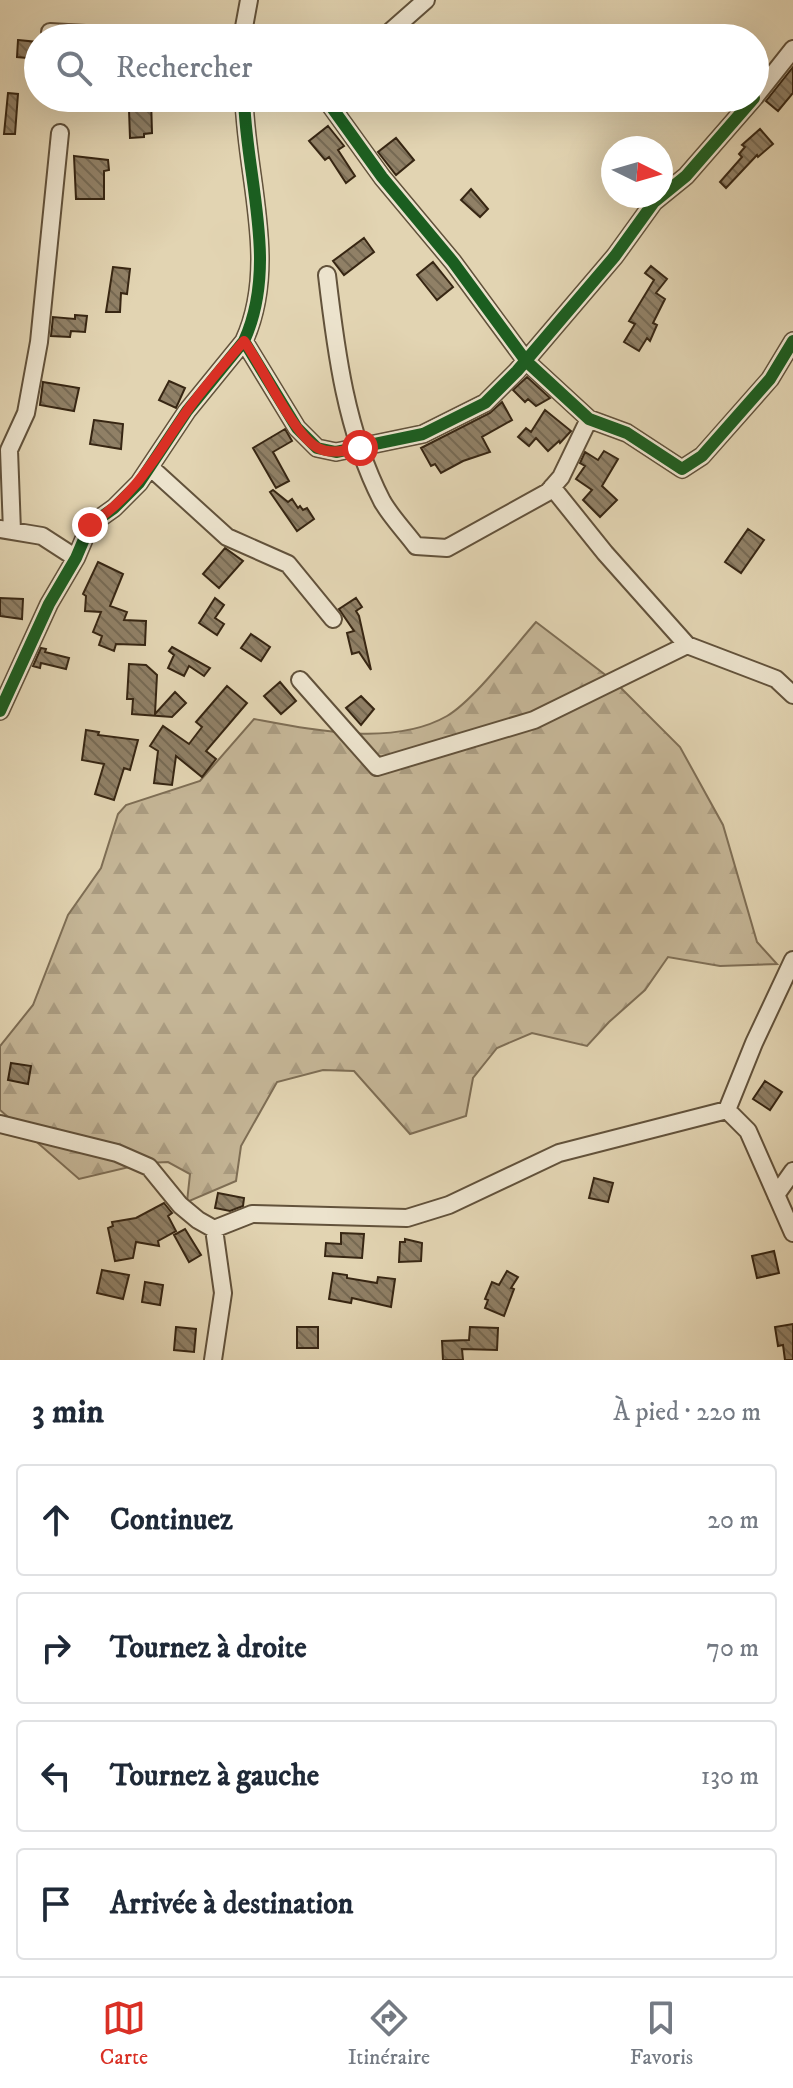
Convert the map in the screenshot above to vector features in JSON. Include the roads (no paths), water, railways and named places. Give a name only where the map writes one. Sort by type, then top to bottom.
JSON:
[{"type":"street","points":[[245,24],[249,0]]},
{"type":"street","points":[[399,24],[426,0]]},
{"type":"street","points":[[769,80],[793,49]]},
{"type":"street","points":[[0,711],[49,604],[76,558],[90,525],[114,508],[139,483],[206,385],[244,341],[256,307],[259,280],[257,207],[244,112]]},
{"type":"street","points":[[335,112],[526,361],[589,419],[627,433],[682,469],[702,456],[770,379],[793,341]]},
{"type":"street","points":[[244,341],[297,428],[317,448],[336,452],[423,434],[485,403],[526,361],[615,256],[654,202],[686,176],[743,112]]},
{"type":"street","points":[[60,133],[39,342],[26,413],[9,450],[6,530],[42,536],[76,558]]},
{"type":"street","points":[[327,275],[337,365],[360,448],[383,503],[416,546],[447,548],[548,492],[561,477],[589,419]]},
{"type":"street","points":[[150,467],[227,537],[288,564],[333,619]]},
{"type":"street","points":[[552,487],[605,553],[687,645],[776,679],[793,695]]},
{"type":"street","points":[[300,680],[377,767],[534,720],[687,645]]},
{"type":"street","points":[[727,1110],[793,960]]},
{"type":"street","points":[[727,1110],[748,1131],[793,1233]]},
{"type":"street","points":[[214,1229],[252,1214],[407,1218],[449,1205],[559,1153],[727,1110]]},
{"type":"street","points":[[0,1124],[117,1153],[149,1167],[180,1205],[214,1229]]},
{"type":"street","points":[[776,1195],[793,1171]]},
{"type":"street","points":[[213,1360],[223,1293],[214,1229]]}]
